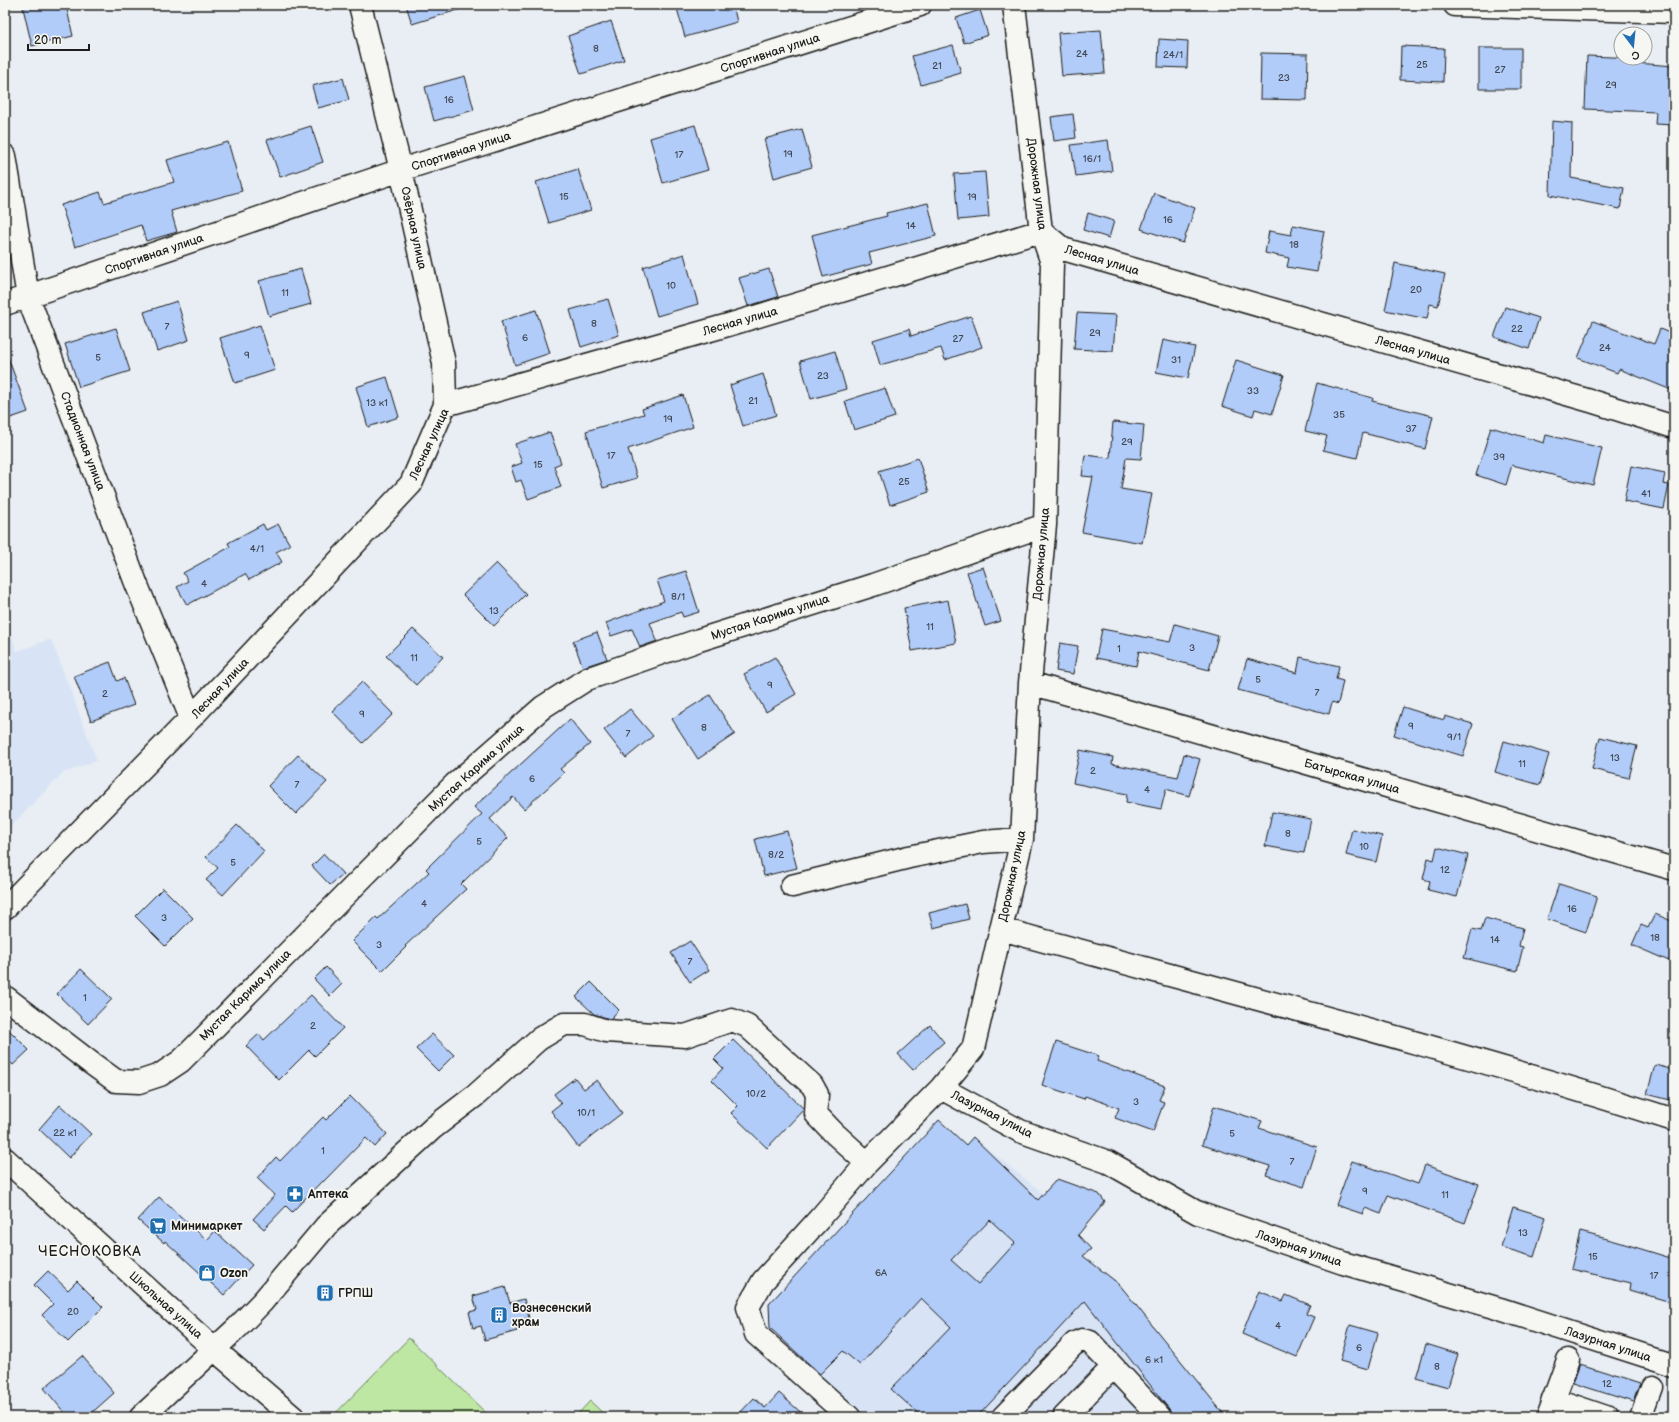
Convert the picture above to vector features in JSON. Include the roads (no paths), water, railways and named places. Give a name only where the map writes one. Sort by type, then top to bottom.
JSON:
[{"type":"street","name":"Озёрная улица","points":[[360,5],[401,170],[444,363],[445,405]]},
{"type":"street","name":"Спортивная улица","points":[[5,304],[401,170],[920,5]]},
{"type":"street","name":"Дорожная улица","points":[[849,1417],[756,1334],[748,1307],[763,1281],[822,1217],[868,1163],[941,1088],[973,1049],[1022,839],[1030,683],[1045,524],[1052,263],[1041,230],[1014,5]]},
{"type":"street","points":[[1455,5],[1674,12]]},
{"type":"street","name":"Стадионная улица","points":[[5,156],[28,297],[136,583],[191,718]]},
{"type":"street","name":"Лесная улица","points":[[5,908],[191,718],[411,484],[445,405],[728,325],[1041,230],[1063,249],[1594,402],[1674,427]]},
{"type":"street","name":"Мустая Карима улица","points":[[5,996],[116,1081],[139,1082],[160,1075],[181,1061],[455,784],[543,707],[587,679],[699,640],[873,585],[1045,524]]},
{"type":"street","name":"Батырская улица","points":[[1030,683],[1674,869]]},
{"type":"street","points":[[792,886],[909,857],[983,842],[1022,839]]},
{"type":"street","points":[[1001,929],[1462,1056],[1596,1095],[1674,1120]]},
{"type":"street","points":[[141,1417],[215,1350],[263,1301],[326,1226],[433,1128],[476,1095],[539,1039],[564,1024],[585,1024],[606,1031],[684,1036],[732,1020],[747,1026],[812,1085],[817,1094],[816,1114],[834,1133],[868,1163]]},
{"type":"street","name":"Лазурная улица","points":[[941,1088],[1020,1131],[1108,1162],[1198,1213],[1343,1263],[1500,1309],[1674,1365]]},
{"type":"street","name":"Школьная улица","points":[[5,1159],[215,1350],[293,1417]]},
{"type":"street","points":[[1002,1417],[1075,1343],[1082,1340],[1090,1342],[1157,1416]]},
{"type":"street","points":[[1568,1360],[1550,1408],[1606,1417]]},
{"type":"street","points":[[1064,1417],[1113,1367]]},
{"type":"street","points":[[1641,1417],[1652,1387]]},
{"type":"place","name":"Аптека","points":[[295,1194]]},
{"type":"place","name":"Минимаркет","points":[[158,1226]]},
{"type":"place","name":"Ozon","points":[[207,1273]]},
{"type":"place","name":"ГРПШ","points":[[325,1293]]},
{"type":"place","name":"Вознесенский храм","points":[[499,1315]]},
{"type":"district","name":"ЧЕСНОКОВКА","points":[[90,1251]]}]
